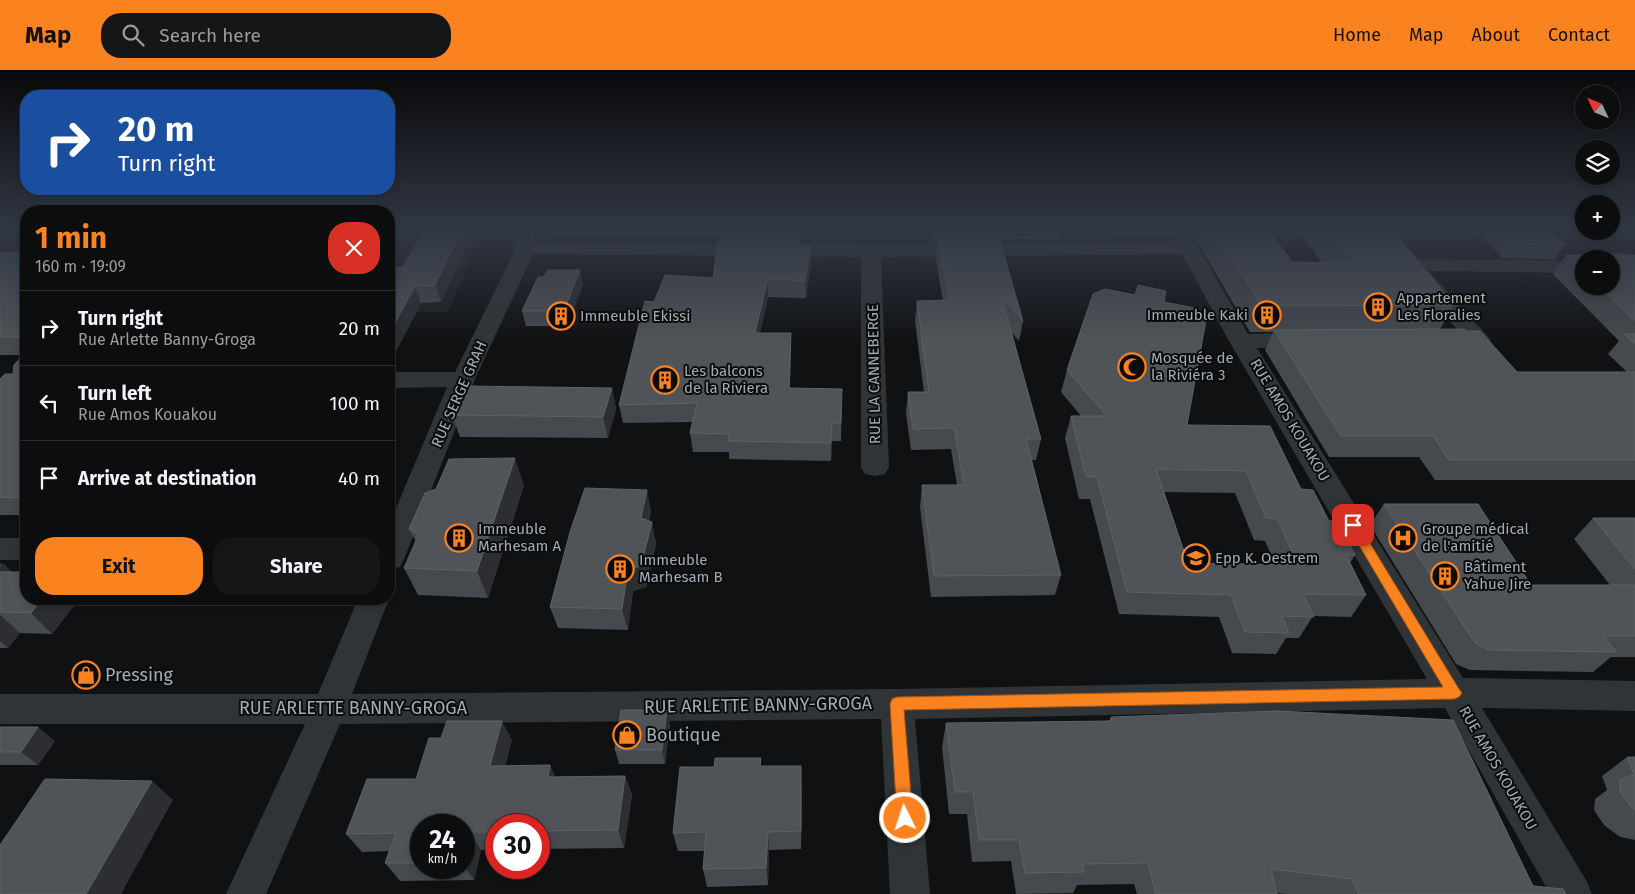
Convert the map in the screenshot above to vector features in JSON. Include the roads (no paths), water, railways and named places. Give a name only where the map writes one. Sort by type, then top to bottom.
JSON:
[{"type":"street","name":"RUE SERGE GRAH","points":[[395,541],[512,267]]},
{"type":"street","name":"RUE LA CANNEBERGE","points":[[871,267],[876,467]]},
{"type":"street","name":"RUE AMOS KOUAKOU","points":[[1200,267],[1241,340],[1454,693],[1572,894]]},
{"type":"street","points":[[1414,267],[1479,340],[1439,340]]},
{"type":"street","points":[[1241,340],[1330,340]]},
{"type":"street","points":[[395,380],[463,380]]},
{"type":"street","points":[[0,549],[20,549]]},
{"type":"street","points":[[246,894],[329,709],[371,605]]},
{"type":"street","name":"RUE ARLETTE BANNY-GROGA","points":[[0,709],[329,709],[897,704],[1454,693],[1635,696]]},
{"type":"street","points":[[897,704],[910,894]]},
{"type":"place","name":"Appartement Les Floralies","points":[[1378,307]]},
{"type":"place","name":"Immeuble Kaki","points":[[1267,315]]},
{"type":"place","name":"Immeuble Ekissi","points":[[561,316]]},
{"type":"place","name":"Mosquée de la Riviéra 3","points":[[1132,367]]},
{"type":"place","name":"Les balcons de la Riviera","points":[[665,380]]},
{"type":"place","name":"Immeuble Marhesam A","points":[[459,538]]},
{"type":"place","name":"Groupe médical de l'amitié","points":[[1403,538]]},
{"type":"place","name":"Epp K. Oestrem","points":[[1196,558]]},
{"type":"place","name":"Immeuble Marhesam B","points":[[620,569]]},
{"type":"place","name":"Bâtiment Yahue Jire","points":[[1445,576]]},
{"type":"place","name":"Pressing","points":[[86,675]]},
{"type":"place","name":"Boutique","points":[[627,735]]}]
